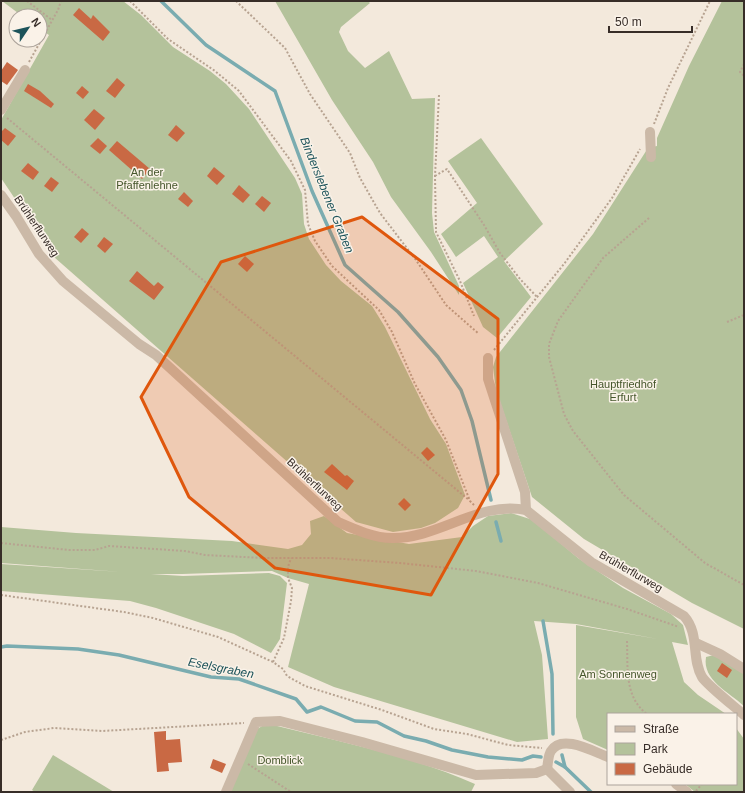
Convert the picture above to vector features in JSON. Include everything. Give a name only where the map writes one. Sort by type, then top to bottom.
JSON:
[{"type":"street","points":[[2,113],[25,70]]},
{"type":"street","points":[[650,132],[651,157]]},
{"type":"street","name":"Brühlerflurweg","points":[[1,195],[16,216],[39,254],[63,281],[140,344],[156,355],[338,522],[366,533],[391,538],[438,530],[483,512],[515,507],[526,510],[591,562],[684,616],[690,623],[696,643],[698,664],[703,678],[744,715]]},
{"type":"street","points":[[488,358],[488,379],[525,492],[526,510]]},
{"type":"street","points":[[696,643],[720,654],[744,669]]},
{"type":"street","points":[[226,792],[256,722],[280,721],[476,775],[536,773],[547,769]]},
{"type":"street","points":[[547,769],[551,751],[559,744],[570,742],[607,757]]},
{"type":"street","points":[[547,769],[556,780],[570,792]]},
{"type":"street","points":[[677,785],[687,792]]},
{"type":"path","points":[[27,1],[52,20]]},
{"type":"path","points":[[25,70],[52,20],[60,1]]},
{"type":"path","points":[[130,1],[168,39],[215,71],[239,92],[291,161],[305,190],[308,224],[315,241],[332,266],[379,310],[392,332],[415,384],[446,440],[470,501]]},
{"type":"path","points":[[236,1],[285,48],[310,94],[350,153],[360,178],[380,213],[416,260],[446,305],[479,334]]},
{"type":"path","points":[[488,358],[537,297],[612,198],[650,132],[668,88],[710,1]]},
{"type":"path","points":[[744,64],[740,72],[744,76]]},
{"type":"path","points":[[439,95],[435,176],[436,232],[460,281],[474,316]]},
{"type":"path","points":[[2,113],[483,512]]},
{"type":"path","points":[[435,176],[447,169],[484,225],[500,253],[520,279],[537,297]]},
{"type":"path","points":[[649,218],[603,258],[558,321],[549,344],[549,357],[564,414],[573,431],[624,495],[706,563],[744,585]]},
{"type":"path","points":[[727,322],[744,315]]},
{"type":"path","points":[[1,543],[69,550],[95,550],[109,546],[185,551],[205,555],[330,558],[400,563],[476,571],[538,583],[591,597],[692,632]]},
{"type":"path","points":[[273,662],[284,638],[291,601],[292,588],[288,578],[288,567],[291,558]]},
{"type":"path","points":[[1,595],[124,612],[154,618],[218,638],[273,662],[283,669],[287,676],[305,686],[382,710],[434,729],[467,734],[508,745],[541,748],[551,751]]},
{"type":"path","points":[[627,641],[628,680],[631,693],[637,706],[646,713]]},
{"type":"path","points":[[1,740],[25,732],[54,728],[102,731],[256,722]]},
{"type":"path","points":[[240,759],[291,792]]},
{"type":"highlighted area","points":[[362,217],[498,319],[498,474],[431,595],[275,568],[189,497],[141,397],[221,262]]},
{"type":"green space","name":"An der Pfaffenlehne","points":[[2,1],[123,1],[141,15],[173,47],[210,71],[226,84],[249,109],[295,178],[302,194],[304,224],[309,239],[326,265],[341,281],[372,306],[385,327],[430,419],[446,444],[465,495],[458,508],[435,523],[421,528],[393,532],[356,522],[54,257],[1,178],[1,120],[42,48],[48,48],[49,35],[48,8],[11,8]]},
{"type":"green space","points":[[275,1],[368,1],[370,3],[341,27],[339,32],[348,51],[365,68],[389,51],[412,99],[435,98],[432,213],[434,232],[459,286],[459,295],[431,252],[391,197],[373,162],[332,100]]},
{"type":"green space","name":"Hauptfriedhof Erfurt","points":[[722,1],[744,1],[744,629],[692,603],[584,539],[532,497],[496,390],[493,367],[496,357],[593,234],[648,148],[657,146],[657,138],[689,66]]},
{"type":"green space","points":[[481,138],[543,224],[504,261],[531,297],[497,338],[483,327],[463,283],[498,257],[484,236],[456,257],[441,234],[477,203],[448,161]]},
{"type":"green space","name":"Am Sonnenweg","points":[[511,513],[533,520],[578,558],[623,588],[671,614],[683,625],[688,645],[672,642],[684,682],[698,695],[725,713],[607,713],[607,750],[583,739],[576,717],[576,625],[658,639],[576,624],[534,621],[542,655],[548,739],[517,742],[334,687],[288,667],[309,584],[288,578],[272,571],[151,574],[183,576],[269,573],[280,576],[287,583],[280,639],[271,653],[234,634],[130,601],[1,591],[1,564],[122,572],[1,563],[1,527],[76,533],[232,541],[288,549],[302,545],[311,534],[310,521],[324,516],[347,533],[409,544],[462,537],[473,526],[488,516]]},
{"type":"green space","points":[[714,655],[744,673],[744,706],[712,679],[706,665],[706,657]]},
{"type":"green space","name":"Domblick","points":[[264,725],[273,725],[402,758],[427,765],[475,784],[471,792],[230,792],[257,729]]},
{"type":"green space","points":[[737,729],[744,739],[744,792],[695,792],[686,785],[737,785]]},
{"type":"green space","points":[[53,755],[114,792],[35,792],[32,790]]},
{"type":"building","points":[[79,8],[91,19],[93,15],[110,32],[103,41],[73,15]]},
{"type":"building","points":[[7,62],[18,70],[7,85],[1,81],[1,71]]},
{"type":"building","points":[[117,78],[125,85],[115,98],[106,91]]},
{"type":"building","points":[[28,84],[40,91],[54,104],[51,108],[24,91]]},
{"type":"building","points":[[82,86],[89,92],[83,99],[76,93]]},
{"type":"building","points":[[94,109],[105,118],[95,130],[84,120]]},
{"type":"building","points":[[176,125],[185,133],[177,142],[168,135]]},
{"type":"building","points":[[5,128],[16,136],[8,146],[1,140],[1,132]]},
{"type":"building","points":[[98,138],[107,146],[100,154],[90,146]]},
{"type":"building","points":[[117,141],[150,169],[142,179],[109,150]]},
{"type":"building","points":[[28,163],[39,172],[33,180],[21,171]]},
{"type":"building","points":[[214,167],[225,176],[217,185],[207,176]]},
{"type":"building","points":[[51,177],[59,183],[52,192],[44,186]]},
{"type":"building","points":[[239,185],[250,195],[243,203],[232,194]]},
{"type":"building","points":[[184,192],[193,201],[188,207],[178,199]]},
{"type":"building","points":[[262,196],[271,203],[264,212],[255,204]]},
{"type":"building","points":[[82,228],[89,234],[81,243],[74,237]]},
{"type":"building","points":[[104,237],[113,244],[105,253],[97,246]]},
{"type":"building","points":[[245,256],[254,264],[247,272],[238,264]]},
{"type":"building","points":[[137,271],[154,286],[158,282],[164,287],[154,300],[129,281]]},
{"type":"building","points":[[427,447],[435,455],[428,461],[421,453]]},
{"type":"building","points":[[332,464],[345,476],[347,475],[354,481],[347,490],[324,472]]},
{"type":"building","points":[[404,498],[411,505],[405,511],[398,504]]},
{"type":"building","points":[[722,663],[732,670],[727,678],[717,671]]},
{"type":"building","points":[[166,731],[166,740],[180,739],[182,762],[168,763],[169,771],[157,772],[154,732]]},
{"type":"building","points":[[213,759],[226,764],[222,773],[210,768]]},
{"type":"waterway","name":"Binderslebener Graben","points":[[161,1],[206,45],[275,91],[312,191],[345,265],[398,312],[438,357],[461,390],[472,421],[491,500]]},
{"type":"waterway","name":"Binderslebener Graben","points":[[496,522],[501,541]]},
{"type":"waterway","name":"Binderslebener Graben","points":[[543,621],[552,674],[553,734]]},
{"type":"waterway","name":"Eselsgraben","points":[[1,647],[78,649],[119,655],[211,677],[239,679],[296,699],[307,712],[321,707],[355,721],[377,722],[404,736],[426,741],[452,750],[488,757],[522,760],[533,756],[541,757]]},
{"type":"waterway","name":"Binderslebener Graben","points":[[562,755],[565,767]]},
{"type":"waterway","name":"Eselsgraben","points":[[556,762],[565,767],[591,792]]}]
